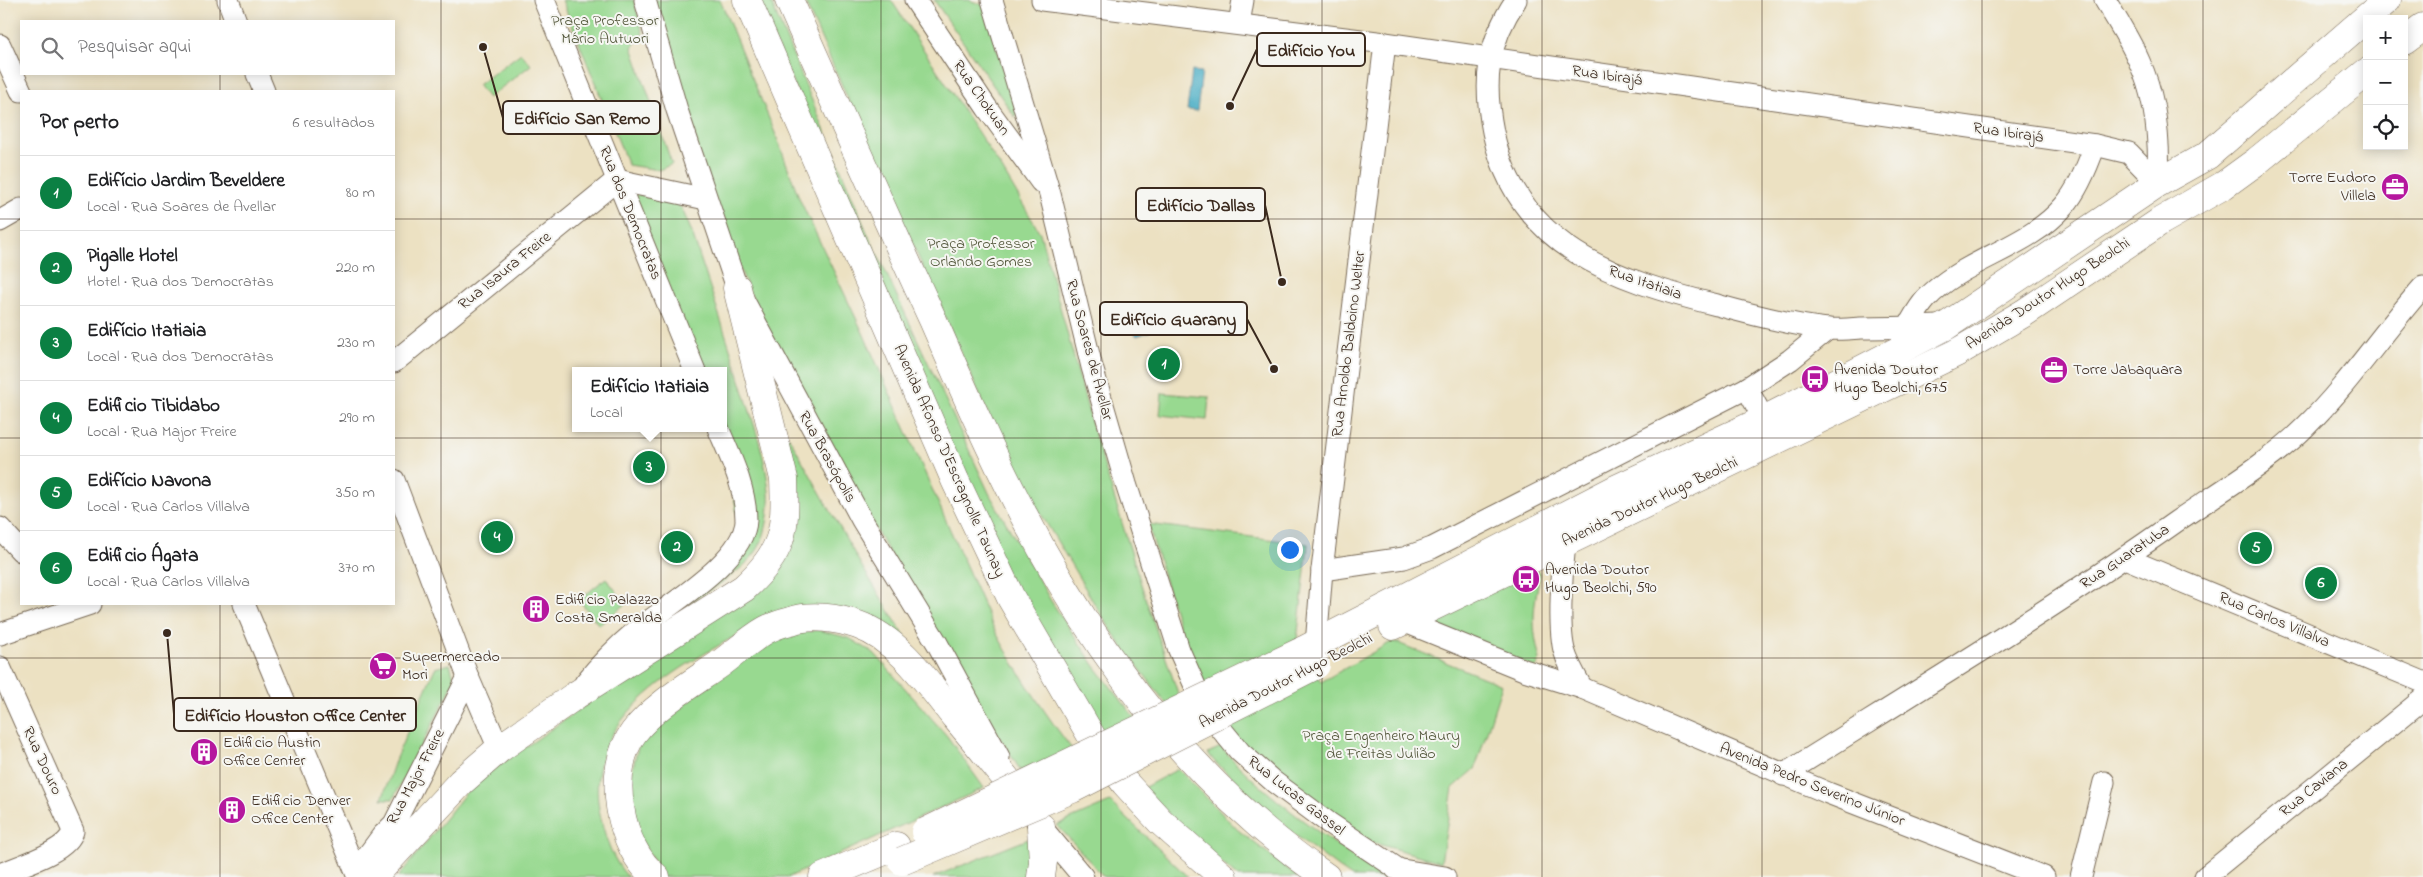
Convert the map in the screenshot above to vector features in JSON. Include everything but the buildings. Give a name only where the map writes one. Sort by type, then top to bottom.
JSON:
[{"type":"main road","name":"Avenida Afonso D'Escragnolle Taunay","points":[[747,0],[955,480],[1010,598],[1096,744],[1125,783],[1160,821],[1222,877]]},
{"type":"main road","points":[[790,0],[966,395],[1022,511],[1058,577],[1114,664],[1156,720],[1208,778],[1259,825],[1326,877]]},
{"type":"main road","name":"Avenida Doutor Hugo Beolchi","points":[[865,877],[899,854],[1312,654],[1616,489],[1764,420],[1946,326],[2158,183],[2208,154],[2387,0]]},
{"type":"main road","points":[[2408,40],[2423,27]]},
{"type":"main road","points":[[2408,43],[2423,41]]},
{"type":"main road","name":"Avenida Doutor Hugo Beolchi","points":[[1312,654],[1403,621],[1956,353],[2024,313],[2161,221],[2224,185],[2257,161],[2363,75]]},
{"type":"main road","points":[[2078,276],[2152,209],[2159,194],[2158,183]]},
{"type":"main road","points":[[363,875],[460,782],[499,749],[576,695],[744,588],[765,569],[780,542],[785,509],[784,479],[737,288]]},
{"type":"main road","points":[[1565,543],[1567,533],[1577,517],[1641,482],[1652,473]]},
{"type":"main road","points":[[656,877],[647,870],[633,849],[621,815],[619,776],[622,757],[633,733],[651,715],[684,689],[767,630],[793,620],[819,618],[858,625],[876,633],[894,648],[933,689],[1021,797]]},
{"type":"main road","points":[[1041,827],[1043,854],[1041,877]]},
{"type":"main road","name":"Avenida Doutor Hugo Beolchi","points":[[823,877],[899,854]]},
{"type":"street","points":[[228,0],[236,20]]},
{"type":"street","name":"Rua dos Democratas","points":[[544,0],[693,367]]},
{"type":"street","name":"Rua Brasópolis","points":[[645,0],[677,110],[737,288],[862,520],[937,643],[1021,797],[1041,827],[1083,877]]},
{"type":"street","name":"Rua Chokuan","points":[[915,0],[987,108],[1050,194]]},
{"type":"street","name":"Rua Soares de Avellar","points":[[992,0],[1050,194],[1092,367],[1126,484],[1180,650],[1200,697]]},
{"type":"street","name":"Rua Ibirajá","points":[[1042,0],[1088,3],[1386,43],[2095,145],[2129,153],[2158,183]]},
{"type":"street","points":[[1239,24],[1243,0]]},
{"type":"street","name":"Rua Itatiaia","points":[[1516,0],[1503,20],[1489,59],[1487,105],[1496,148],[1514,186],[1536,221],[1566,246],[1607,272],[1662,292],[1741,312],[1828,329],[1946,326]]},
{"type":"street","points":[[2105,0],[2140,63],[2150,95],[2158,140],[2158,183]]},
{"type":"street","name":"Rua Arnoldo Baldoino Welter","points":[[1312,654],[1386,43]]},
{"type":"street","points":[[0,45],[21,90]]},
{"type":"street","points":[[257,75],[264,90]]},
{"type":"street","points":[[1907,328],[1923,304],[1934,292],[1953,278],[2027,237],[2051,219],[2065,205],[2088,164],[2095,145]]},
{"type":"street","points":[[617,180],[706,199]]},
{"type":"street","name":"Rua Isaura Freire","points":[[395,361],[617,180]]},
{"type":"street","points":[[0,221],[20,211]]},
{"type":"street","name":"Rua Guaratuba","points":[[1783,775],[2124,558],[2277,451],[2305,428],[2344,384],[2399,314],[2423,287]]},
{"type":"street","points":[[1322,570],[1404,558],[1432,548],[1748,388],[1790,360],[1828,329]]},
{"type":"street","points":[[1748,388],[1764,420]]},
{"type":"street","points":[[576,695],[607,657],[648,621],[712,573],[733,552],[742,538],[746,520],[744,501],[720,432]]},
{"type":"street","points":[[395,483],[468,677],[499,749]]},
{"type":"street","points":[[0,528],[20,550]]},
{"type":"street","points":[[1565,543],[1563,575],[1564,649],[1572,672],[1582,688]]},
{"type":"street","name":"Rua Carlos Villalva","points":[[2124,558],[2423,682]]},
{"type":"street","points":[[0,634],[79,605]]},
{"type":"street","points":[[244,605],[363,875]]},
{"type":"street","name":"Avenida Pedro Severino Júnior","points":[[1403,621],[1524,670],[1582,688],[1783,775],[2044,877]]},
{"type":"street","name":"Rua Douro","points":[[0,667],[72,828],[72,836],[62,847],[0,874]]},
{"type":"street","name":"Rua Major Freire","points":[[363,875],[382,836],[394,824],[468,677]]},
{"type":"street","name":"Rua Lucas Gassel","points":[[1200,697],[1221,729],[1247,758],[1274,782],[1329,823],[1403,873]]},
{"type":"street","name":"Rua Caviana","points":[[2205,877],[2423,699]]},
{"type":"street","points":[[2081,877],[2104,782]]},
{"type":"street","points":[[1403,873],[1445,877]]},
{"type":"green space","name":"Praça Professor Mário Autuori","points":[[562,0],[634,0],[643,34],[632,47],[672,164],[659,170],[628,165]]},
{"type":"green space","points":[[649,0],[720,0],[775,133],[800,200],[864,335],[994,629],[1032,693],[1075,753],[1024,776],[965,683],[811,418],[758,311],[724,232]]},
{"type":"green space","points":[[757,0],[770,0],[867,232],[990,495],[1051,601],[1094,665],[1138,722],[1101,743],[1026,618]]},
{"type":"green space","name":"Praça Professor Orlando Gomes","points":[[804,0],[891,0],[1002,169],[1040,233],[1096,439],[1146,600],[1180,699],[1168,706],[1117,639],[1094,603],[1025,487],[994,427]]},
{"type":"green space","points":[[934,0],[969,0],[983,5],[1017,112],[1015,117]]},
{"type":"green space","points":[[521,53],[531,65],[488,98],[478,85]]},
{"type":"green space","points":[[627,193],[674,200],[682,209],[691,230],[753,420],[768,480],[769,506],[766,527],[762,541],[752,557],[731,576],[672,614],[742,547],[724,432],[727,432],[727,367],[698,367]]},
{"type":"green space","points":[[1162,393],[1209,397],[1207,420],[1160,415]]},
{"type":"green space","points":[[785,435],[789,437],[861,565],[912,648],[895,641],[765,619],[674,673],[646,695],[622,720],[605,749],[598,781],[601,819],[605,835],[614,857],[628,877],[398,877],[473,784],[774,573]]},
{"type":"green space","name":"Praça Engenheiro Maury de Freitas Julião","points":[[1148,524],[1308,544],[1297,641],[1321,682],[1393,641],[1502,685],[1475,769],[1453,788],[1441,862],[1371,842],[1286,782],[1238,740],[1188,656]]},
{"type":"green space","points":[[1535,568],[1540,575],[1534,617],[1535,637],[1540,659],[1536,668],[1434,624],[1435,618]]},
{"type":"green space","points":[[606,578],[626,604],[599,625],[579,600]]},
{"type":"green space","points":[[818,630],[849,638],[874,653],[947,736],[984,788],[789,877],[663,877],[622,809],[641,736],[761,647],[789,635]]},
{"type":"green space","points":[[450,664],[455,681],[393,799],[382,799],[396,758],[435,668]]},
{"type":"green space","points":[[1221,747],[1277,800],[1382,877],[1352,877],[1295,835],[1214,761],[1208,753]]},
{"type":"green space","points":[[1178,769],[1238,830],[1298,877],[1238,877],[1186,832],[1143,788]]},
{"type":"green space","points":[[1110,802],[1188,877],[1104,877],[1057,825]]},
{"type":"green space","points":[[1031,838],[1031,862],[1027,877],[933,877]]},
{"type":"water","points":[[1192,71],[1202,72],[1197,111],[1187,110]]},
{"type":"water","points":[[1128,319],[1155,322],[1154,330],[1137,336],[1128,328]]},
{"type":"railway","points":[[900,857],[1055,794],[1318,659]]},
{"type":"railway","points":[[904,866],[1059,803],[1322,667]]},
{"type":"place","name":"Edifício San Remo","points":[[483,47]]},
{"type":"place","name":"Edifício You","points":[[1230,106]]},
{"type":"place","name":"Torre Eudoro Villela","points":[[2395,187]]},
{"type":"place","name":"Edifício Dallas","points":[[1282,282]]},
{"type":"place","name":"Edifício Jardim Beveldere","points":[[1164,364]]},
{"type":"place","name":"Edifício Guarany","points":[[1274,369]]},
{"type":"place","name":"Torre Jabaquara","points":[[2054,370]]},
{"type":"place","name":"Avenida Doutor Hugo Beolchi, 675","points":[[1815,379]]},
{"type":"place","name":"Edifício Itatiaia","points":[[649,467]]},
{"type":"place","name":"Edificio Tibidabo","points":[[497,537]]},
{"type":"place","name":"Pigalle Hotel","points":[[677,547]]},
{"type":"place","name":"Edifício Navona","points":[[2256,548]]},
{"type":"place","name":"Avenida Doutor Hugo Beolchi, 590","points":[[1526,579]]},
{"type":"place","name":"Edificio Ágata","points":[[2321,583]]},
{"type":"place","name":"Edificio Palazzo Costa Smeralda","points":[[536,609]]},
{"type":"place","name":"Edifício Houston Office Center","points":[[167,633]]},
{"type":"place","name":"Supermercado Mori","points":[[383,666]]},
{"type":"place","name":"Edificio Austin Office Center","points":[[204,752]]},
{"type":"place","name":"Edificio Denver Office Center","points":[[232,810]]}]
